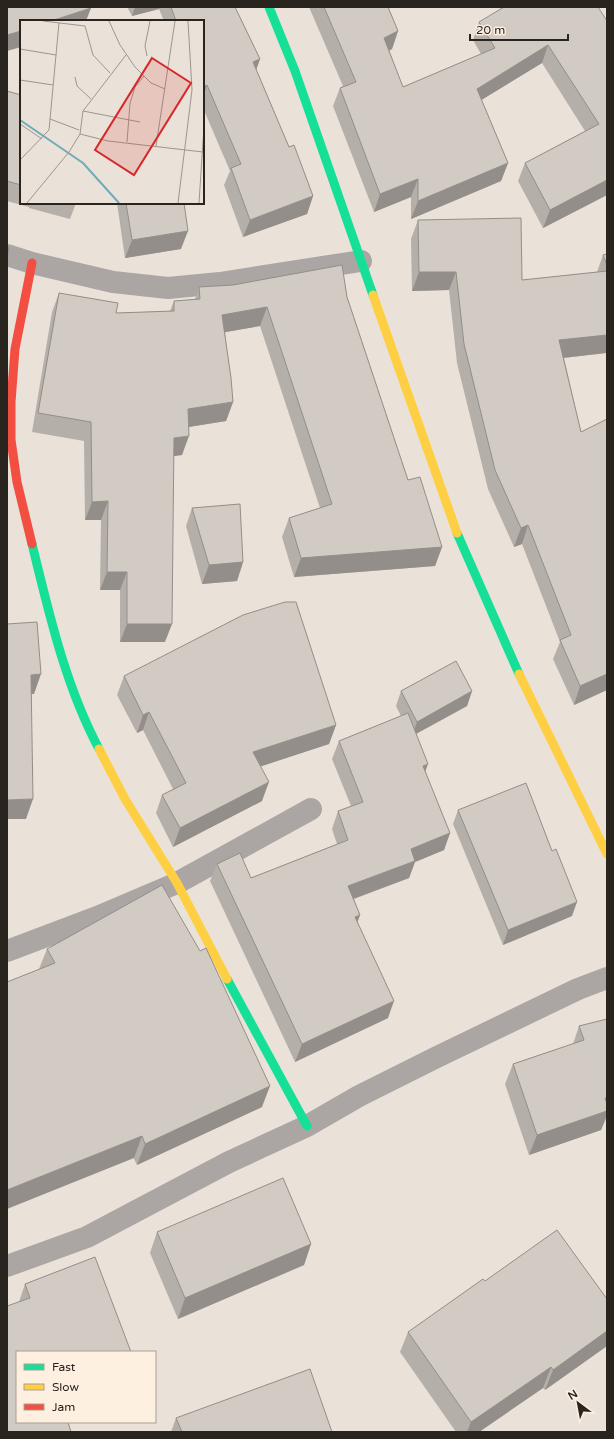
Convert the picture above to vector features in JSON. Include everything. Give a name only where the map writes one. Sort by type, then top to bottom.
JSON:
[{"type":"street","points":[[269,7],[295,71],[399,371],[459,538],[510,656],[607,854]]},
{"type":"street","points":[[7,255],[32,263],[113,282],[168,288],[220,283],[361,261]]},
{"type":"street","points":[[32,263],[15,349],[11,402],[11,440],[21,496],[48,612],[64,664],[85,722],[125,799],[177,883],[237,998],[307,1126]]},
{"type":"street","points":[[7,951],[97,917],[177,883],[311,809]]},
{"type":"street","points":[[7,1266],[87,1237],[229,1162],[307,1126],[359,1096],[437,1056],[578,989],[607,978]]},
{"type":"building","points":[[7,7],[91,8],[54,20],[20,20],[20,31],[7,35]]},
{"type":"building","points":[[171,7],[235,7],[260,59],[253,62],[289,147],[294,145],[313,196],[250,220],[231,168],[241,164],[207,85],[204,86],[204,20],[176,20]]},
{"type":"building","points":[[324,7],[388,7],[398,31],[384,38],[403,87],[495,48],[479,22],[504,7],[598,7],[607,21],[607,180],[550,210],[525,163],[599,124],[548,45],[477,89],[508,163],[418,201],[418,179],[380,194],[340,88],[356,82]]},
{"type":"building","points":[[7,91],[20,95],[20,185],[7,181]]},
{"type":"building","points":[[126,204],[184,204],[188,231],[132,240]]},
{"type":"building","points":[[521,218],[522,280],[607,271],[607,335],[559,340],[581,432],[607,419],[607,674],[580,686],[560,640],[571,635],[528,525],[521,528],[495,470],[464,344],[456,272],[419,272],[418,220]]},
{"type":"building","points":[[7,247],[9,247],[7,258]]},
{"type":"building","points":[[607,254],[607,265],[603,255]]},
{"type":"building","points":[[342,265],[347,297],[408,480],[420,477],[442,547],[301,558],[289,518],[332,504],[267,307],[222,315],[233,402],[188,409],[189,436],[174,438],[172,624],[127,624],[127,572],[107,572],[108,501],[92,502],[91,422],[38,413],[59,293],[118,303],[116,313],[174,311],[174,301],[200,299],[199,287],[233,285]]},
{"type":"building","points":[[240,504],[243,562],[209,565],[192,508]]},
{"type":"building","points":[[285,602],[296,602],[336,725],[253,752],[269,782],[180,828],[162,795],[186,783],[149,712],[143,715],[124,676],[243,615]]},
{"type":"building","points":[[37,622],[41,674],[31,675],[33,799],[7,800],[7,624]]},
{"type":"building","points":[[456,661],[472,691],[417,722],[401,691]]},
{"type":"building","points":[[408,713],[428,764],[423,766],[450,833],[411,849],[415,861],[348,886],[360,915],[355,917],[394,1001],[302,1044],[217,864],[240,853],[251,878],[348,840],[338,811],[363,802],[339,741]]},
{"type":"building","points":[[526,783],[552,851],[556,849],[577,902],[508,930],[458,810]]},
{"type":"building","points":[[162,885],[200,951],[206,948],[270,1086],[145,1144],[142,1136],[7,1190],[7,982],[55,963],[47,949]]},
{"type":"building","points":[[607,1019],[607,1098],[605,1098],[607,1111],[537,1135],[513,1064],[584,1040],[579,1026]]},
{"type":"building","points":[[283,1178],[311,1244],[185,1298],[157,1232]]},
{"type":"building","points":[[557,1230],[607,1299],[607,1331],[553,1370],[551,1367],[471,1422],[408,1332],[483,1279],[485,1281]]},
{"type":"building","points":[[95,1257],[131,1351],[16,1351],[16,1423],[68,1423],[71,1432],[7,1432],[7,1306],[30,1298],[25,1284]]},
{"type":"building","points":[[310,1369],[332,1432],[182,1432],[176,1418]]},
{"type":"traffic: fast","points":[[269,7],[295,71],[373,295]]},
{"type":"traffic: fast","points":[[457,533],[519,674]]},
{"type":"traffic: fast","points":[[32,544],[67,674],[87,725],[99,749]]},
{"type":"traffic: fast","points":[[227,979],[307,1126]]},
{"type":"traffic: slow","points":[[373,295],[457,533]]},
{"type":"traffic: slow","points":[[519,674],[607,854]]},
{"type":"traffic: slow","points":[[99,749],[125,799],[177,883],[227,979]]},
{"type":"traffic: jam","points":[[32,263],[15,349],[11,402],[11,440],[17,482],[32,544]]}]
